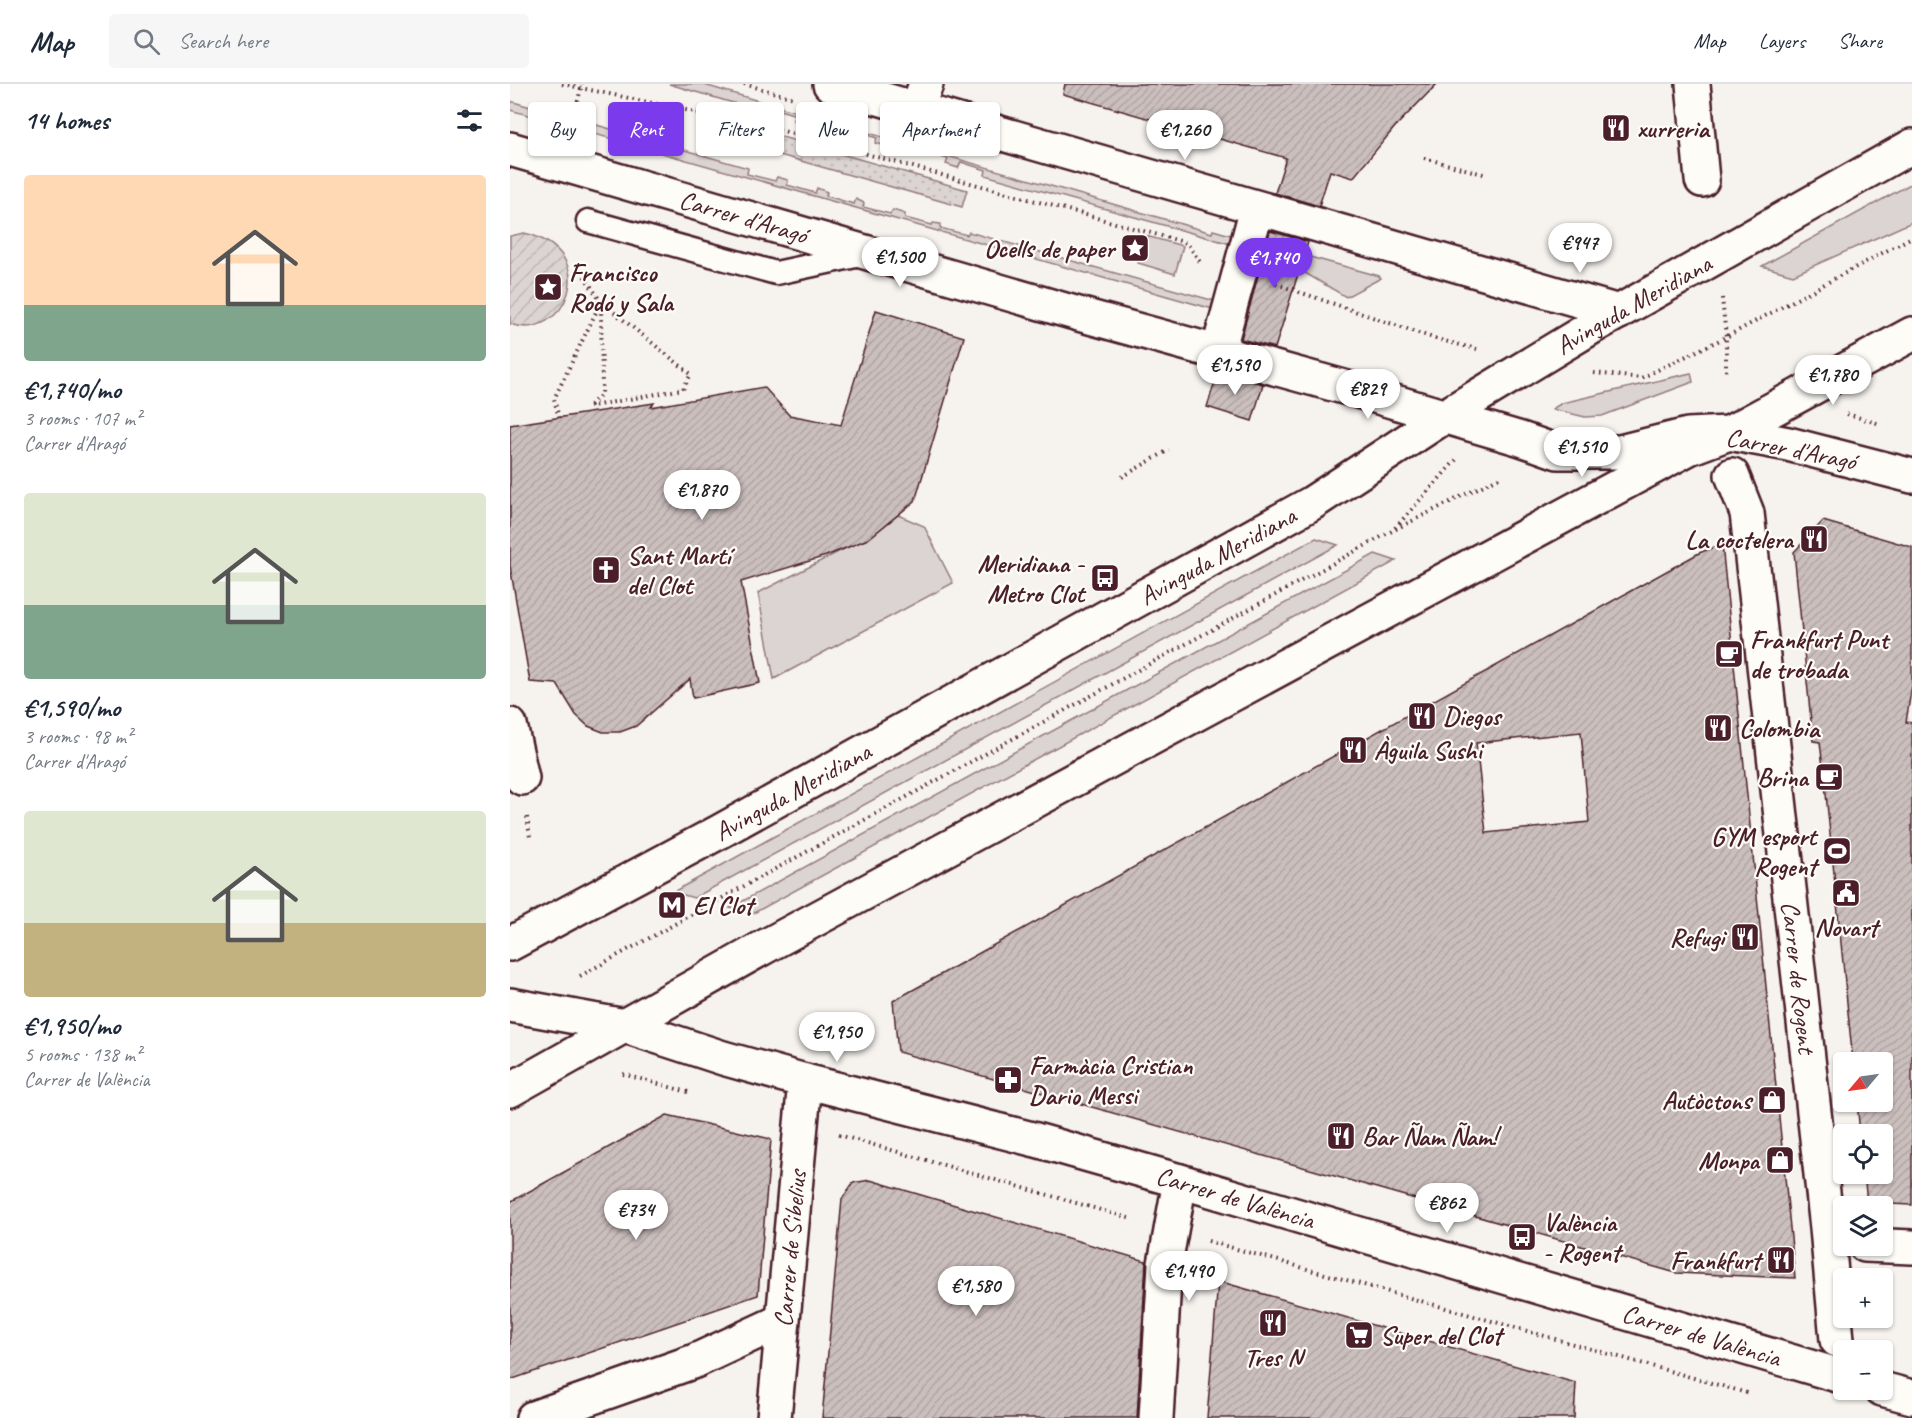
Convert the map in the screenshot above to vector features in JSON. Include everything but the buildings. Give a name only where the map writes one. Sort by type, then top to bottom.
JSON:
[{"type":"main road","points":[[830,84],[921,97],[1257,208],[1619,312]]},
{"type":"main road","points":[[1693,84],[1702,180]]},
{"type":"main road","name":"Avinguda Meridiana","points":[[510,944],[1312,503],[1445,416],[1619,312],[1912,146]]},
{"type":"main road","name":"Carrer d'Aragó","points":[[510,149],[1445,416],[1558,452],[1620,452],[1688,435],[1729,433],[1788,444],[1912,476]]},
{"type":"main road","points":[[1218,352],[1257,208]]},
{"type":"main road","points":[[510,1090],[766,946],[1689,447],[1729,433],[1912,334]]},
{"type":"main road","name":"Carrer de Rogent","points":[[1731,475],[1747,513],[1833,1219]]},
{"type":"main road","points":[[510,725],[522,778]]},
{"type":"main road","name":"Carrer de València","points":[[510,1005],[625,1026],[805,1081],[1036,1140],[1833,1374]]},
{"type":"main road","name":"Carrer de Sibelius","points":[[774,1418],[781,1321],[805,1081]]},
{"type":"main road","points":[[1156,1418],[1165,1264],[1180,1181]]},
{"type":"main road","points":[[1893,1246],[1912,1247]]},
{"type":"main road","name":"Carrer de Rogent","points":[[1836,1256],[1837,1340]]},
{"type":"main road","points":[[533,1418],[695,1361],[781,1321]]},
{"type":"main road","points":[[1893,1392],[1912,1397]]},
{"type":"lane","points":[[588,221],[776,273],[869,253]]},
{"type":"path","points":[[562,84],[776,129],[1186,243],[1201,264],[1303,293],[1436,339],[1480,350]]},
{"type":"path","points":[[577,102],[581,87]]},
{"type":"path","points":[[1424,158],[1487,175]]},
{"type":"path","points":[[1590,373],[1641,378],[1726,337],[1912,237]]},
{"type":"path","points":[[581,271],[601,302],[691,374],[683,389],[587,407],[602,394],[601,302]]},
{"type":"path","name":"Avinguda Meridiana","points":[[1720,287],[1726,337],[1726,372]]},
{"type":"path","points":[[559,418],[554,399],[601,302]]},
{"type":"path","name":"Carrer d'Aragó","points":[[1838,411],[1891,427]]},
{"type":"path","points":[[1122,477],[1169,450]]},
{"type":"path","points":[[1392,531],[1462,453]]},
{"type":"path","points":[[576,978],[1392,531],[1505,474]]},
{"type":"shaded area","points":[[669,84],[701,84],[763,102],[730,102]]},
{"type":"shaded area","points":[[510,101],[528,106],[528,115],[510,110]]},
{"type":"shaded area","points":[[784,108],[796,112],[796,115],[784,111]]},
{"type":"shaded area","points":[[596,125],[608,128],[608,138],[596,134]]},
{"type":"shaded area","points":[[868,133],[880,136],[880,144],[875,143],[877,138],[868,135]]},
{"type":"shaded area","points":[[784,138],[796,141],[796,156],[848,156],[967,190],[962,207],[783,156]]},
{"type":"shaded area","points":[[684,150],[696,153],[696,156],[706,156],[748,168],[747,174],[775,181],[777,177],[788,180],[787,185],[815,193],[817,188],[827,192],[826,196],[854,204],[856,199],[864,203],[863,207],[890,214],[893,210],[905,214],[905,218],[932,225],[933,223],[940,224],[940,228],[967,235],[969,232],[1222,303],[1220,311],[672,156],[684,156]]},
{"type":"shaded area","points":[[938,156],[948,156],[1212,233],[1213,230],[1241,238],[1238,246],[985,175],[986,170],[961,162],[958,168],[946,164],[948,159]]},
{"type":"shaded area","points":[[1912,183],[1912,222],[1793,275],[1762,266]]},
{"type":"shaded area","points":[[524,233],[549,243],[564,258],[570,275],[568,293],[560,309],[547,321],[530,327],[510,324],[510,236]]},
{"type":"shaded area","points":[[1146,236],[1183,246],[1175,274],[1138,263]]},
{"type":"shaded area","points":[[1281,249],[1381,278],[1346,297],[1281,259]]},
{"type":"shaded area","points":[[1691,373],[1693,382],[1602,416],[1585,417],[1552,409],[1562,403]]},
{"type":"shaded area","points":[[898,515],[924,526],[953,583],[774,679],[758,593],[850,546]]},
{"type":"shaded area","points":[[1316,538],[1338,545],[694,898],[673,892]]},
{"type":"shaded area","points":[[1375,554],[1396,561],[752,914],[730,908]]},
{"type":"place","name":"xurreria","points":[[1616,128]]},
{"type":"place","name":"Ocells de paper","points":[[1135,248]]},
{"type":"place","name":"Francisco Rodó y Sala","points":[[548,287]]},
{"type":"place","name":"La coctelera","points":[[1814,539]]},
{"type":"place","name":"Sant Martí del Clot","points":[[606,570]]},
{"type":"place","name":"Meridiana - Metro Clot","points":[[1105,578]]},
{"type":"place","name":"Frankfurt Punt de trobada","points":[[1729,654]]},
{"type":"place","name":"Diegos","points":[[1422,716]]},
{"type":"place","name":"Colombia","points":[[1718,728]]},
{"type":"place","name":"Àguila Sushi","points":[[1353,750]]},
{"type":"place","name":"Brina","points":[[1829,777]]},
{"type":"place","name":"GYM esport Rogent","points":[[1837,851]]},
{"type":"place","name":"Novart","points":[[1846,893]]},
{"type":"place","name":"El Clot","points":[[672,905]]},
{"type":"place","name":"Refugi","points":[[1745,937]]},
{"type":"place","name":"Farmàcia Cristian Dario Messi","points":[[1008,1080]]},
{"type":"place","name":"Autòctons","points":[[1772,1100]]},
{"type":"place","name":"Bar Ñam Ñam!","points":[[1341,1136]]},
{"type":"place","name":"Monpa","points":[[1780,1160]]},
{"type":"place","name":"València - Rogent","points":[[1522,1237]]},
{"type":"place","name":"Frankfurt","points":[[1781,1260]]},
{"type":"place","name":"Tres N","points":[[1273,1323]]},
{"type":"place","name":"Super del Clot","points":[[1359,1335]]}]
